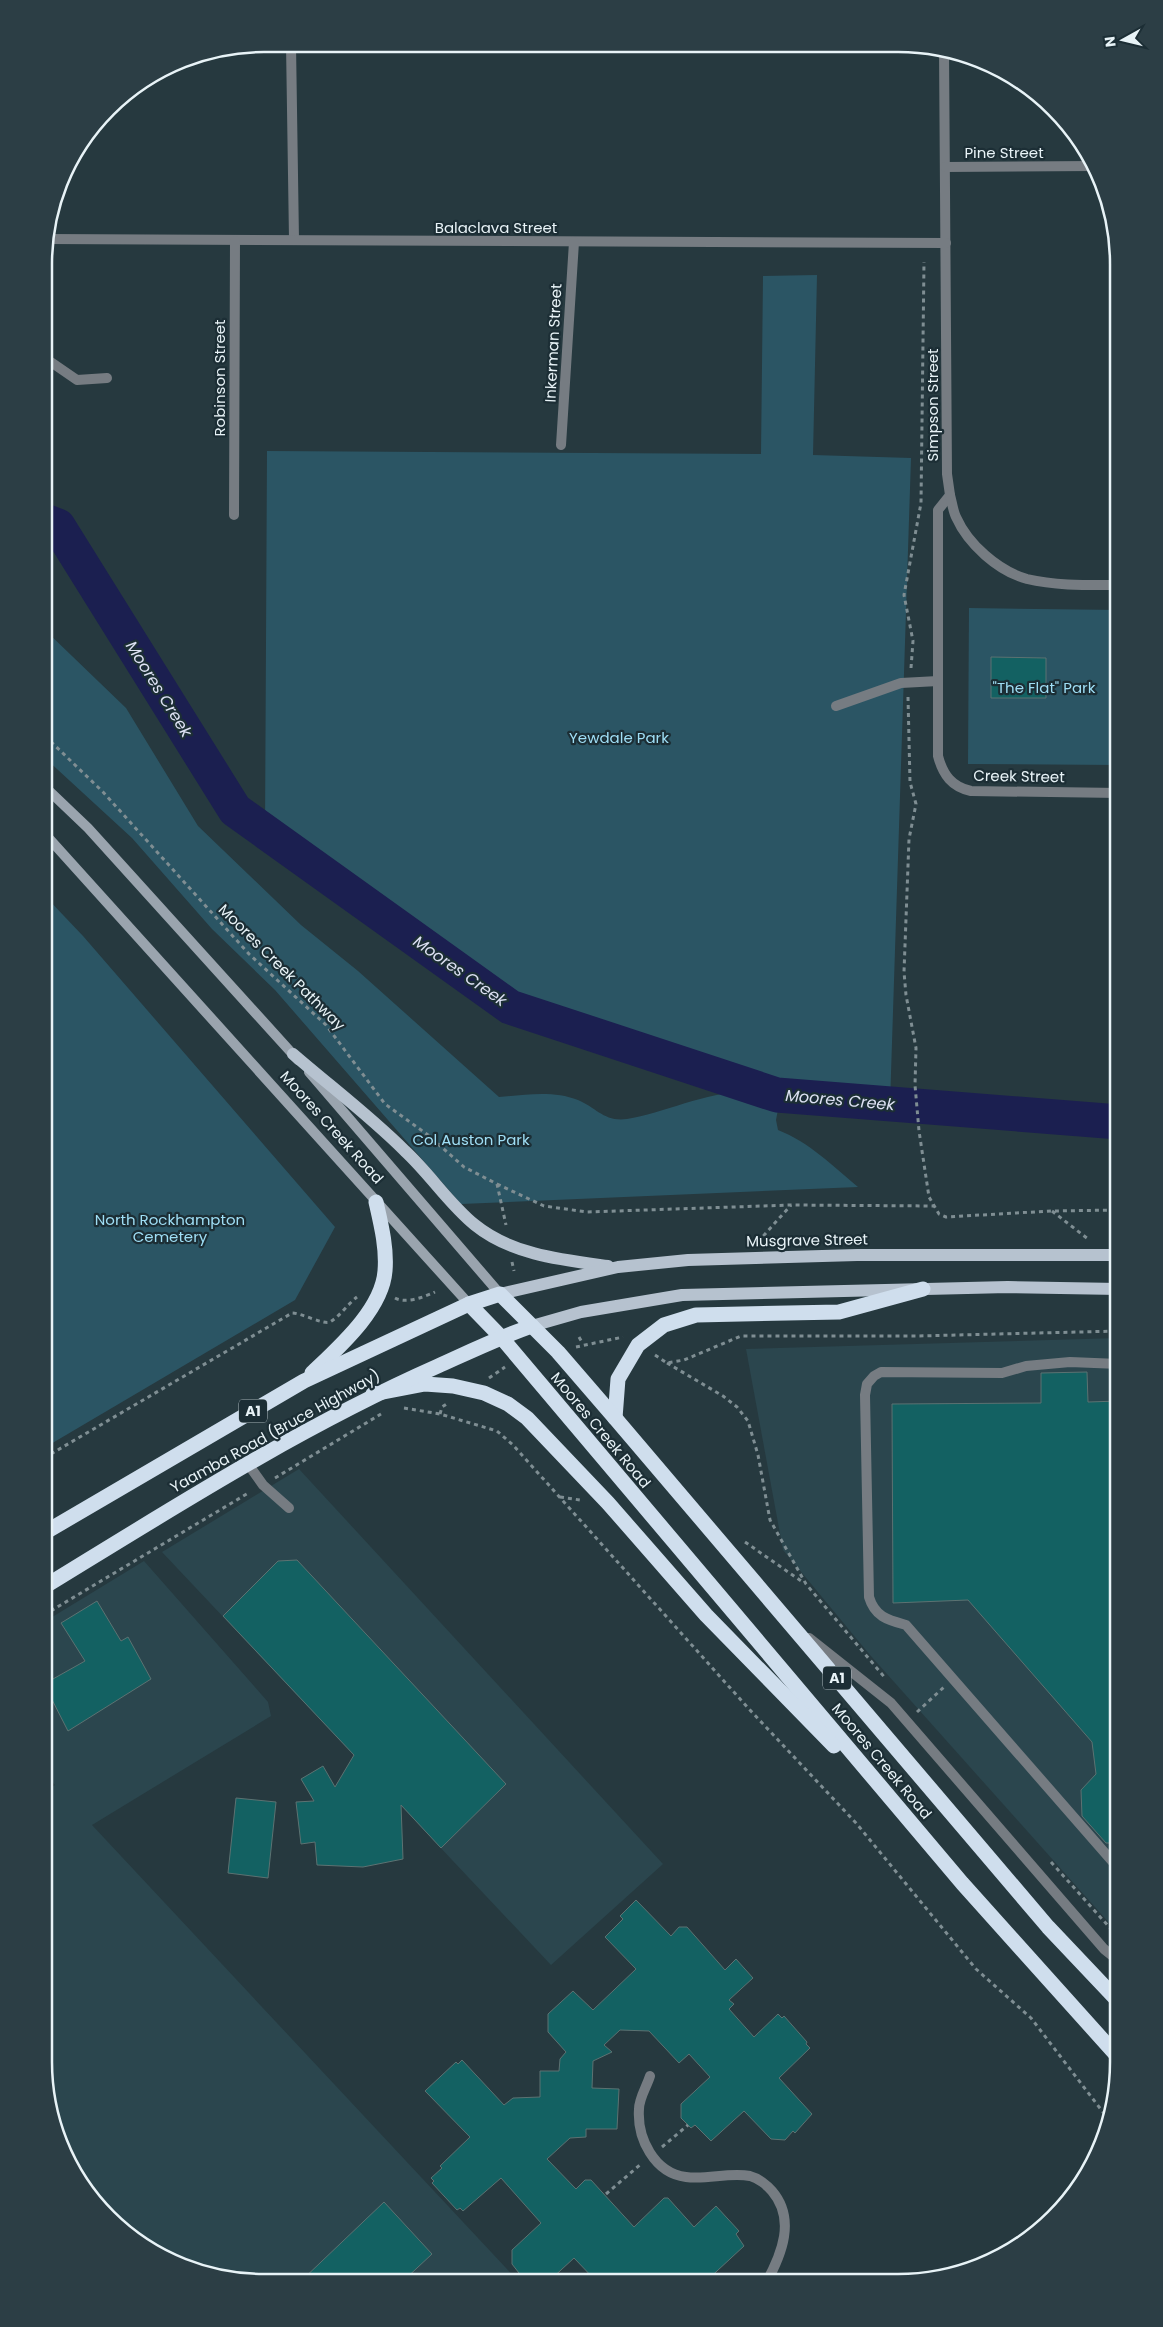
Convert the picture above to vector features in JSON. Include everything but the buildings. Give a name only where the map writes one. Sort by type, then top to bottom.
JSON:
[{"type":"highway","points":[[304,1381],[347,1339],[381,1290],[385,1272],[385,1256],[376,1202]]},
{"type":"highway","points":[[615,1418],[618,1379],[638,1345],[664,1325],[696,1315],[838,1312],[923,1289]]},
{"type":"highway","name":"Yaamba Road (Bruce Highway)","points":[[52,1528],[304,1381],[469,1304],[500,1294]]},
{"type":"highway","name":"Moores Creek Road","points":[[500,1294],[532,1326],[615,1418],[1042,1919],[1110,1992]]},
{"type":"highway","name":"Moores Creek Road","points":[[469,1304],[501,1337],[924,1838],[1110,2048]]},
{"type":"highway","name":"Yaamba Road (Bruce Highway)","points":[[52,1582],[248,1464],[373,1394],[501,1337],[532,1326]]},
{"type":"highway","name":"A1","points":[[373,1394],[426,1384],[453,1386],[484,1393],[508,1404],[527,1418],[608,1503],[706,1615],[924,1838]]},
{"type":"main road","name":"Moores Creek Road","points":[[52,794],[101,843],[293,1054],[500,1294]]},
{"type":"main road","name":"Moores Creek Road","points":[[52,842],[469,1304]]},
{"type":"main road","points":[[293,1054],[405,1151],[476,1226],[530,1252],[560,1259],[618,1267]]},
{"type":"main road","name":"Musgrave Street","points":[[500,1294],[618,1267],[688,1260],[857,1255],[1110,1255]]},
{"type":"main road","points":[[532,1326],[581,1312],[682,1295],[1008,1287],[1110,1289]]},
{"type":"street","points":[[291,52],[294,240]]},
{"type":"street","name":"Simpson Street","points":[[944,58],[947,474],[955,516],[967,536],[1004,568],[1026,578],[1049,582],[1110,585]]},
{"type":"street","name":"Pine Street","points":[[945,167],[1086,166]]},
{"type":"street","name":"Balaclava Street","points":[[54,240],[946,243]]},
{"type":"street","name":"Robinson Street","points":[[234,515],[235,241]]},
{"type":"street","name":"Inkerman Street","points":[[561,445],[574,242]]},
{"type":"street","points":[[52,362],[77,380],[107,378]]},
{"type":"street","points":[[836,706],[900,683],[938,681],[938,510],[950,495]]},
{"type":"street","name":"Creek Street","points":[[938,681],[938,756],[941,768],[959,788],[971,791],[1110,793]]},
{"type":"street","points":[[1110,1364],[1070,1362],[1026,1366],[1002,1373],[880,1372],[867,1384],[865,1427],[869,1598],[872,1607],[884,1619],[906,1625],[1110,1859]]},
{"type":"street","points":[[248,1464],[263,1485],[289,1508]]},
{"type":"street","points":[[794,1626],[891,1703],[1110,1953]]},
{"type":"street","points":[[650,2076],[639,2106],[639,2122],[645,2144],[651,2156],[666,2171],[685,2177],[734,2175],[753,2177],[767,2186],[777,2198],[784,2213],[785,2230],[776,2266],[771,2274]]},
{"type":"path","name":"Moores Creek Pathway","points":[[52,743],[142,833],[249,954],[326,1025],[385,1104],[428,1135],[464,1167],[544,1206],[587,1212],[791,1205],[934,1206]]},
{"type":"path","points":[[915,1085],[919,1131],[929,1197],[939,1214],[946,1217],[1051,1211],[1110,1210]]},
{"type":"path","points":[[497,1184],[506,1227]]},
{"type":"path","points":[[745,1257],[791,1205]]},
{"type":"path","points":[[1051,1211],[1110,1252]]},
{"type":"path","points":[[392,1296],[401,1301],[426,1296],[435,1292]]},
{"type":"path","points":[[52,1453],[292,1313],[325,1323],[332,1321],[359,1295]]},
{"type":"path","points":[[667,1363],[684,1360],[741,1336],[917,1336],[1110,1330]]},
{"type":"path","points":[[575,1347],[622,1336],[628,1340]]},
{"type":"path","points":[[579,1337],[584,1344]]},
{"type":"path","points":[[655,1355],[723,1396],[737,1407],[748,1421],[758,1455],[770,1520],[806,1584],[893,1686]]},
{"type":"path","points":[[484,1381],[505,1367]]},
{"type":"path","points":[[440,1414],[442,1407],[452,1402]]},
{"type":"path","points":[[397,1408],[410,1407],[497,1431],[513,1445],[749,1709],[856,1823],[976,1969],[1031,2018],[1104,2113]]},
{"type":"path","points":[[52,1610],[383,1413]]},
{"type":"path","points":[[917,1713],[953,1679]]},
{"type":"path","points":[[911,1706],[923,1720]]},
{"type":"path","points":[[1047,1858],[1110,1928]]},
{"type":"path","points":[[660,2148],[688,2125]]},
{"type":"path","points":[[606,2194],[646,2161]]},
{"type":"shaded area","points":[[1110,1338],[1110,1924],[870,1655],[783,1550],[746,1349]]},
{"type":"shaded area","points":[[299,1469],[663,1864],[551,1965],[162,1552]]},
{"type":"shaded area","points":[[144,1561],[268,1702],[271,1716],[92,1825],[512,2274],[236,2273],[196,2263],[158,2246],[135,2231],[114,2213],[96,2192],[81,2169],[69,2144],[60,2118],[54,2091],[52,2063],[52,1787],[55,1785],[52,1782],[52,1617]]},
{"type":"green space","name":"Yewdale Park","points":[[817,275],[813,455],[911,458],[890,1104],[777,1095],[510,1007],[265,832],[267,451],[761,454],[763,276]]},
{"type":"green space","name":"\"The Flat\" Park","points":[[969,608],[1110,610],[1110,765],[968,764]]},
{"type":"green space","name":"Col Auston Park","points":[[52,637],[126,708],[198,826],[301,925],[358,971],[499,1097],[539,1094],[559,1095],[585,1103],[606,1116],[627,1119],[724,1094],[762,1093],[780,1099],[776,1120],[778,1130],[810,1148],[858,1187],[461,1204],[275,990],[212,929],[132,838],[52,764]]},
{"type":"green space","name":"North Rockhampton Cemetery","points":[[52,903],[83,936],[335,1227],[295,1300],[52,1443]]},
{"type":"waterway","name":"Moores Creek","points":[[52,524],[58,526],[235,810],[510,1007],[777,1095],[1110,1121]]}]
